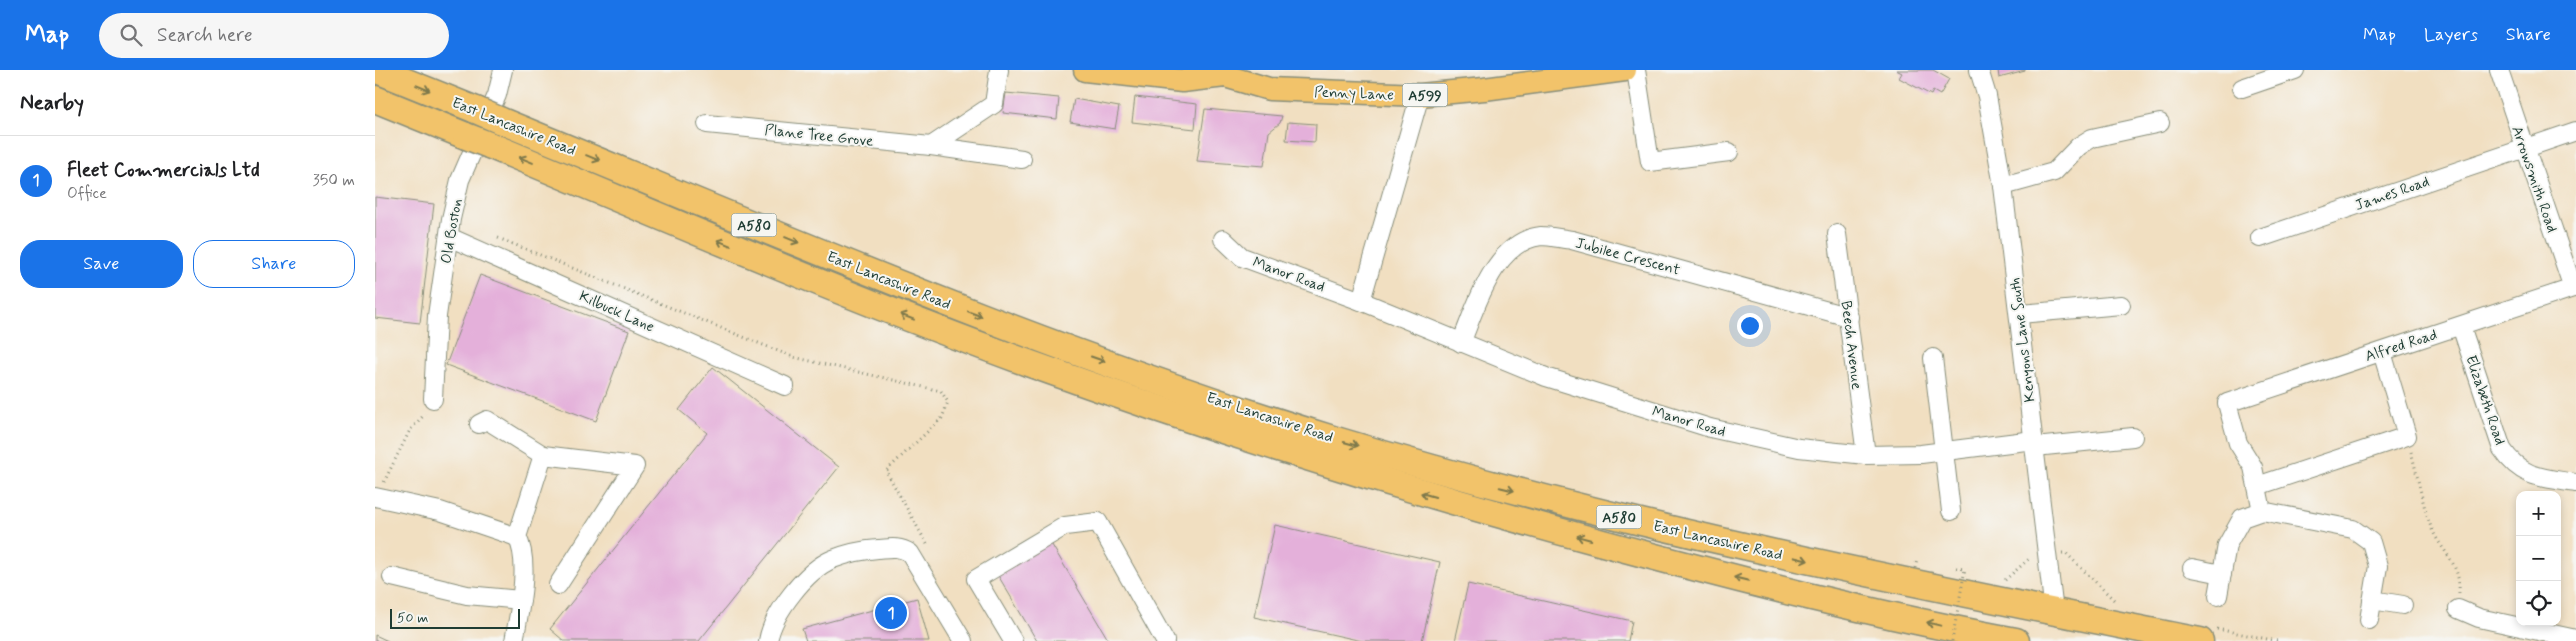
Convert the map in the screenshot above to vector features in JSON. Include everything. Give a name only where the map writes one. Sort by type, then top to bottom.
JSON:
[{"type":"highway","name":"East Lancashire Road","points":[[377,70],[904,286],[1051,343],[1332,439],[1493,486],[1790,557],[2201,641]]},
{"type":"highway","name":"East Lancashire Road","points":[[375,99],[799,274],[1025,362],[1215,429],[1354,474],[1676,563],[1992,638],[2016,641]]},
{"type":"main road","name":"Penny Lane","points":[[1085,70],[1182,81],[1226,73],[1269,89],[1420,95],[1484,89],[1625,70]]},
{"type":"street","name":"Old Boston","points":[[433,399],[437,316],[460,180],[497,95],[503,70]]},
{"type":"street","points":[[931,146],[994,104],[999,70]]},
{"type":"street","points":[[1636,70],[1650,162],[1729,152]]},
{"type":"street","name":"Kenyons Lane South","points":[[1979,70],[1987,96],[2003,186],[2055,612]]},
{"type":"street","points":[[2242,88],[2295,70]]},
{"type":"street","name":"Arrowsmith Road","points":[[2499,70],[2524,148],[2574,287]]},
{"type":"street","points":[[1361,301],[1420,95]]},
{"type":"street","points":[[2003,186],[2054,172],[2079,146],[2092,138],[2160,121]]},
{"type":"street","name":"Plane Tree Grove","points":[[707,124],[931,146],[1022,159]]},
{"type":"street","name":"James Road","points":[[2260,238],[2576,131]]},
{"type":"street","name":"Beech Avenue","points":[[1837,234],[1866,455]]},
{"type":"street","name":"Jubilee Crescent","points":[[1461,343],[1491,271],[1512,248],[1540,236],[1572,240],[1849,317]]},
{"type":"street","name":"Kilbuck Lane","points":[[449,237],[785,386]]},
{"type":"street","name":"Manor Road","points":[[1223,238],[1242,257],[1361,301],[1555,380],[1710,428],[1799,448],[1866,455],[1897,456],[2035,443],[2133,438]]},
{"type":"street","name":"Alfred Road","points":[[2257,486],[2253,468],[2238,443],[2227,404],[2574,287]]},
{"type":"street","points":[[2019,314],[2121,305]]},
{"type":"street","name":"Elizabeth Road","points":[[2461,326],[2502,449],[2511,463],[2537,477],[2576,484]]},
{"type":"street","points":[[2262,511],[2257,486],[2407,436],[2382,352]]},
{"type":"street","points":[[1933,358],[1951,511]]},
{"type":"street","points":[[479,424],[487,420],[543,455],[635,466],[558,585]]},
{"type":"street","points":[[517,537],[543,455]]},
{"type":"street","points":[[378,492],[517,537],[523,548],[521,600],[514,641]]},
{"type":"street","points":[[2218,596],[2227,545],[2242,518],[2262,511],[2353,529],[2371,542],[2378,566],[2369,620]]},
{"type":"street","points":[[1013,641],[977,579],[1065,526],[1098,522],[1165,641]]},
{"type":"street","points":[[768,641],[781,609],[803,582],[831,560],[872,549],[902,547],[910,553],[963,641]]},
{"type":"street","points":[[2193,568],[2222,574]]},
{"type":"street","points":[[392,577],[467,595],[521,600]]},
{"type":"street","points":[[2372,600],[2403,605]]},
{"type":"street","points":[[2458,608],[2479,618],[2576,639]]},
{"type":"path","points":[[378,492],[410,430],[431,408],[433,399]]},
{"type":"path","points":[[2407,436],[2431,528],[2456,567],[2460,582],[2458,608]]},
{"type":"path","points":[[2066,553],[2120,606]]},
{"type":"path","points":[[1998,581],[2003,581],[2019,570],[2034,554]]},
{"type":"path","points":[[1915,568],[1917,560]]},
{"type":"path","points":[[1913,563],[1922,564]]},
{"type":"path","points":[[1949,570],[1967,576]]},
{"type":"path","points":[[1951,641],[1965,570]]},
{"type":"building","points":[[1896,70],[1933,70],[1949,79],[1940,95],[1933,91],[1931,95],[1899,78],[1902,73]]},
{"type":"building","points":[[1998,70],[2025,70],[2025,71],[1999,78]]},
{"type":"building","points":[[1006,93],[1059,98],[1057,119],[1003,113]]},
{"type":"building","points":[[1135,97],[1197,104],[1195,129],[1132,122]]},
{"type":"building","points":[[1074,99],[1119,107],[1115,129],[1070,122]]},
{"type":"building","points":[[1205,109],[1282,116],[1280,123],[1269,132],[1264,166],[1197,161]]},
{"type":"building","points":[[1288,122],[1316,124],[1315,142],[1286,140]]},
{"type":"building","points":[[375,197],[434,204],[420,323],[375,318]]},
{"type":"building","points":[[480,275],[629,331],[596,421],[446,365]]},
{"type":"building","points":[[713,367],[839,467],[699,641],[564,641],[550,629],[707,433],[679,410]]},
{"type":"building","points":[[1275,525],[1440,562],[1422,641],[1362,641],[1254,617]]},
{"type":"building","points":[[1049,540],[1109,641],[1037,641],[996,572]]},
{"type":"building","points":[[1468,584],[1632,621],[1628,641],[1455,641]]},
{"type":"building","points":[[917,598],[929,641],[806,641],[802,629]]},
{"type":"building","points":[[375,635],[388,641],[375,641]]},
{"type":"place","name":"Fleet Commercials Ltd","points":[[891,613]]}]
